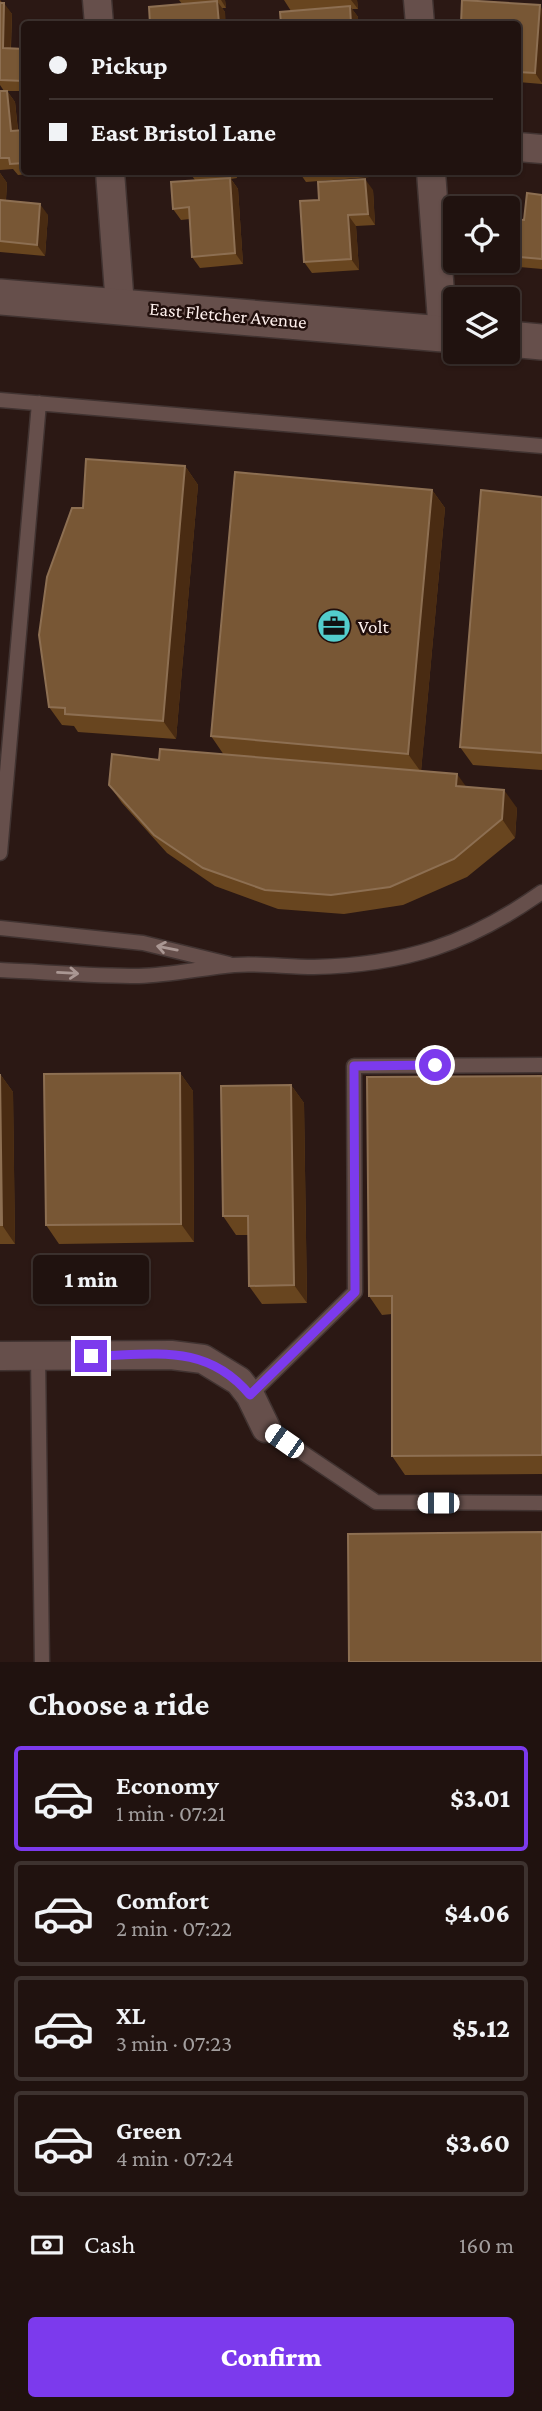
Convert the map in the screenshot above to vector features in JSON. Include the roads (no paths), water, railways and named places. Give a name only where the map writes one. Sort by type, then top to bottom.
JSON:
[{"type":"street","points":[[97,0],[99,21]]},
{"type":"street","points":[[418,0],[420,21]]},
{"type":"street","points":[[521,147],[542,149]]},
{"type":"street","points":[[110,175],[120,306]]},
{"type":"street","points":[[431,175],[444,287]]},
{"type":"street","name":"East Fletcher Avenue","points":[[0,297],[443,333]]},
{"type":"street","points":[[520,340],[542,342]]},
{"type":"street","points":[[0,1356],[195,1357],[223,1368],[250,1395],[266,1428]]},
{"type":"lane","points":[[0,400],[542,446]]},
{"type":"lane","points":[[0,853],[39,403]]},
{"type":"lane","points":[[0,970],[136,976],[191,973],[233,965],[314,967],[398,960],[439,949],[474,935],[542,892]]},
{"type":"lane","points":[[0,928],[143,943],[233,965]]},
{"type":"lane","points":[[250,1395],[355,1292],[354,1066],[542,1065]]},
{"type":"lane","points":[[38,1356],[42,1662]]},
{"type":"lane","points":[[266,1428],[376,1502],[542,1503]]},
{"type":"place","name":"Volt","points":[[334,626]]}]
